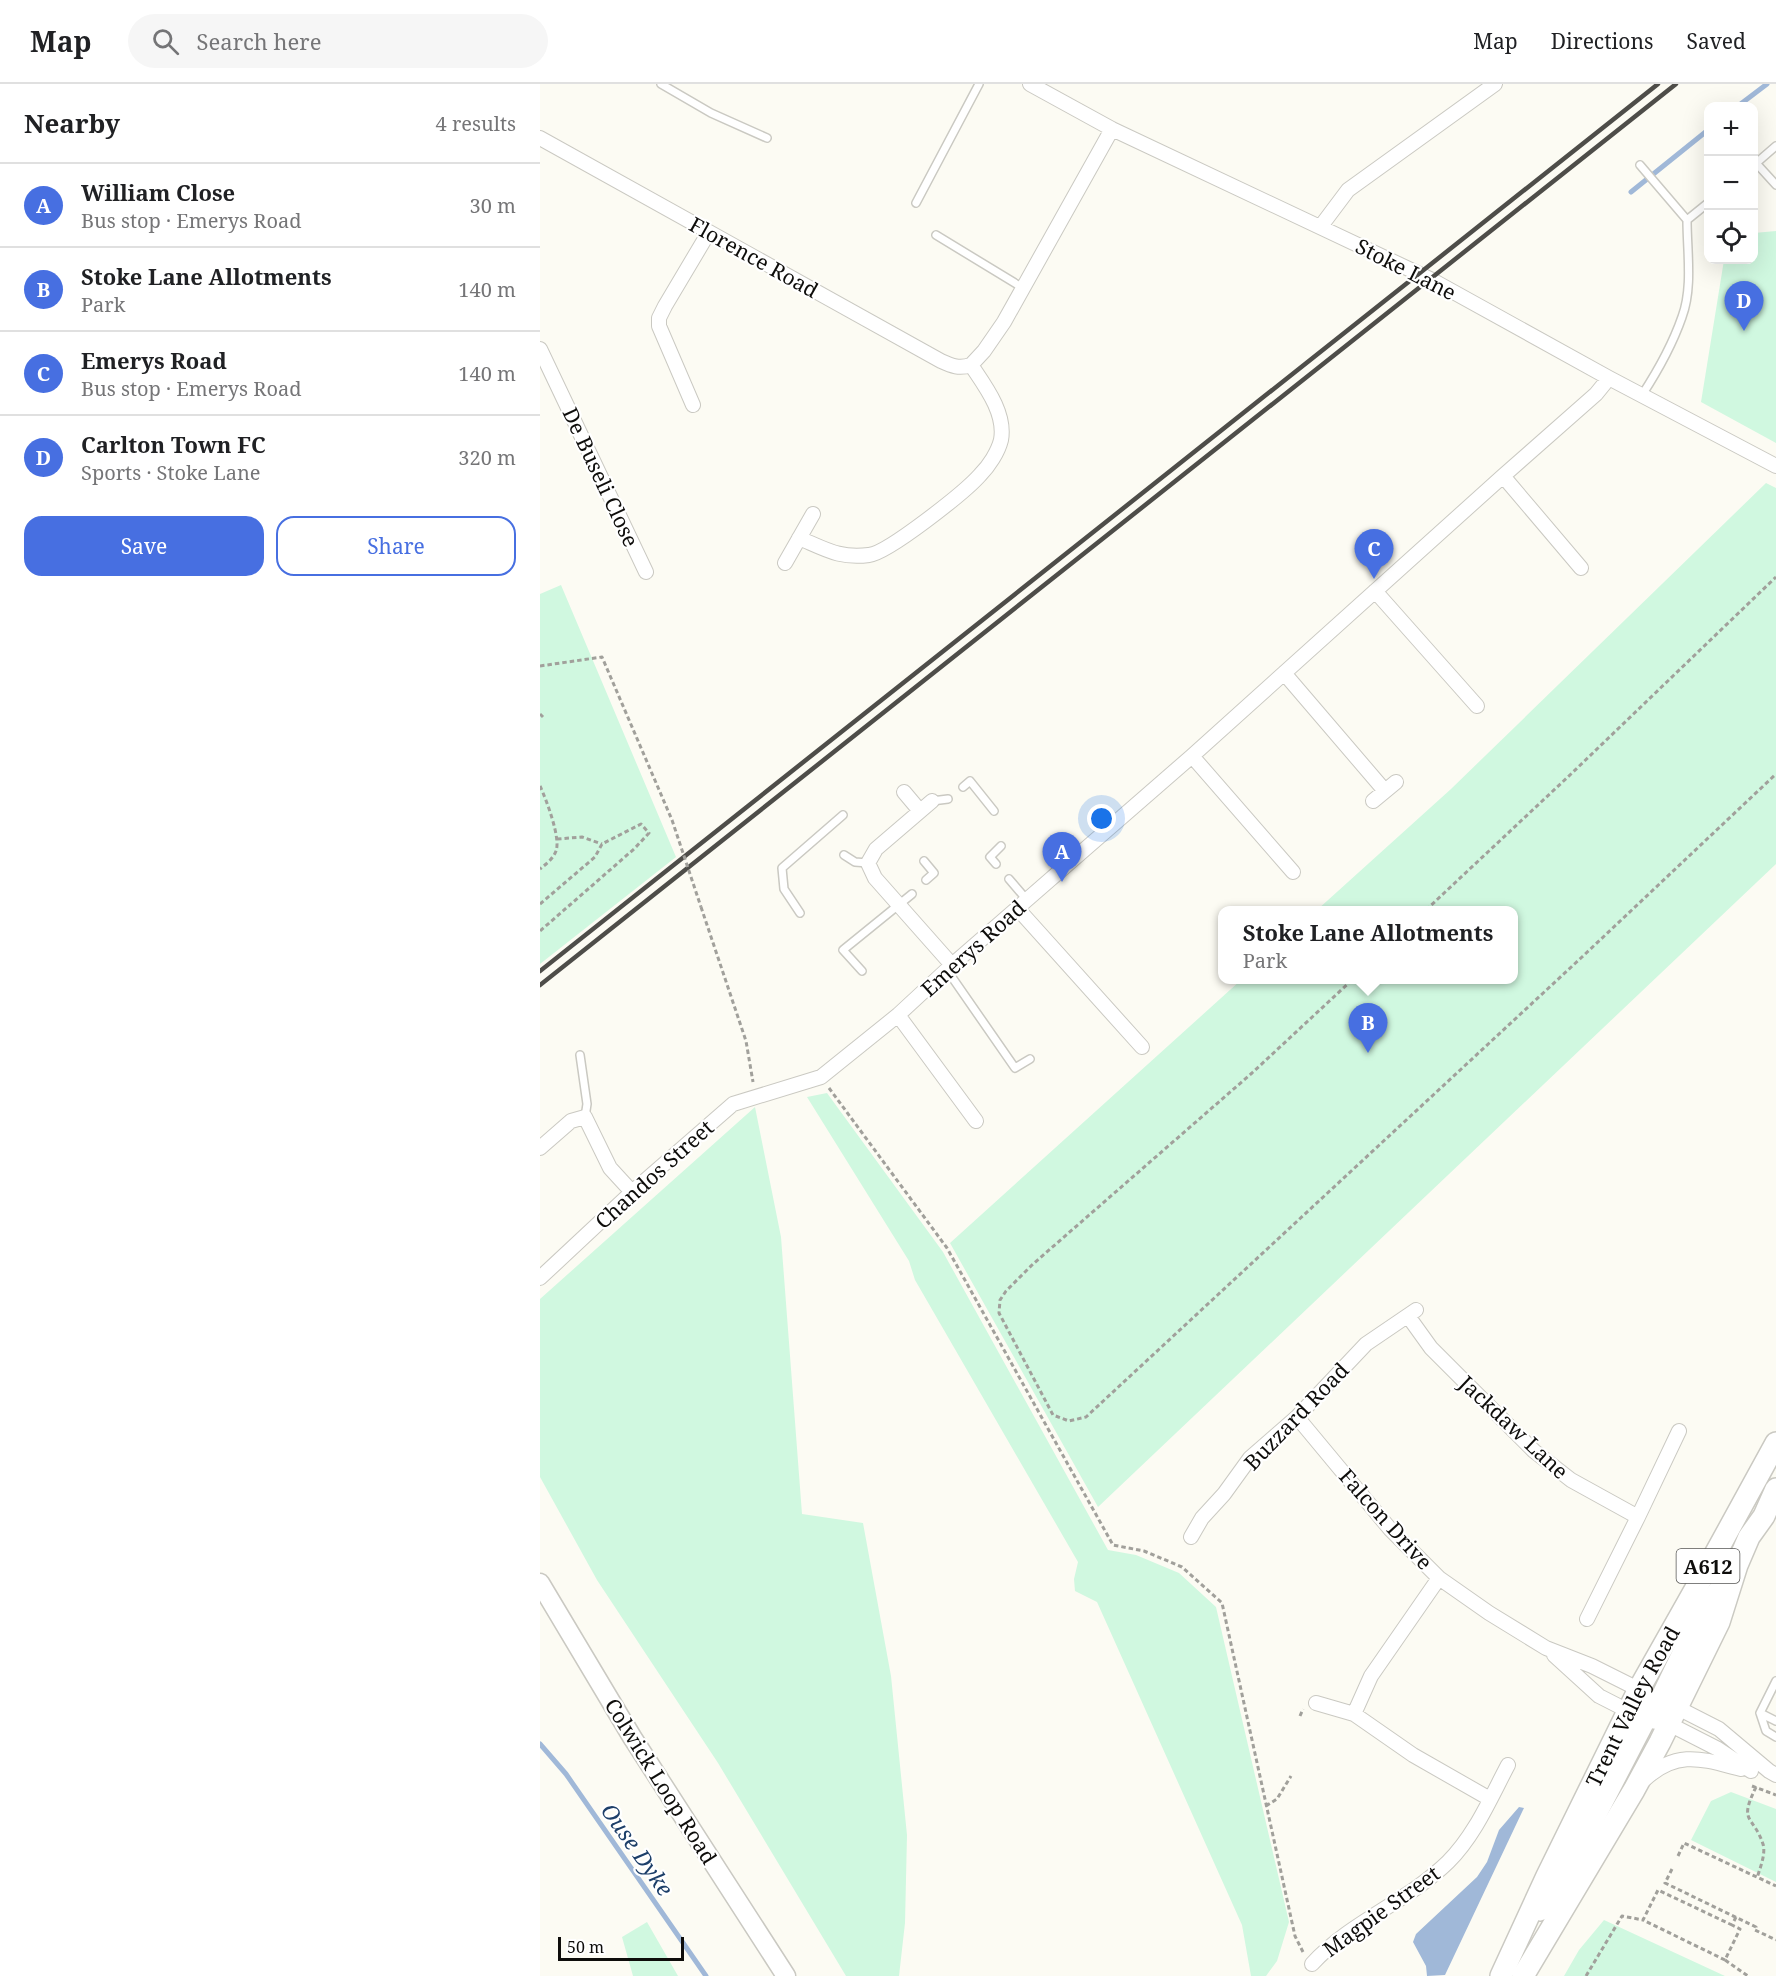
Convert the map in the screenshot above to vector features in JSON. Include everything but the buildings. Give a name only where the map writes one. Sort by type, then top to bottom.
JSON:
[{"type":"main road","name":"Trent Valley Road","points":[[1501,1976],[1547,1876],[1637,1715],[1639,1689],[1776,1443]]},
{"type":"main road","name":"Trent Valley Road","points":[[1523,1976],[1634,1790],[1669,1711],[1719,1622],[1737,1565],[1749,1537],[1764,1516],[1776,1489]]},
{"type":"main road","name":"Colwick Loop Road","points":[[540,1583],[633,1737],[786,1976]]},
{"type":"main road","name":"A612","points":[[1637,1715],[1652,1717],[1669,1711]]},
{"type":"street","name":"Stoke Lane","points":[[1029,84],[1112,129],[1430,279],[1642,396],[1776,466]]},
{"type":"street","points":[[1321,226],[1348,190],[1495,84]]},
{"type":"street","points":[[799,538],[843,556],[872,555],[898,540],[948,504],[981,475],[993,458],[1000,440],[1000,419],[990,396],[971,365],[1004,322],[1112,129]]},
{"type":"street","name":"Florence Road","points":[[540,138],[941,361],[954,367],[963,368],[971,365]]},
{"type":"street","points":[[693,405],[658,326],[665,306],[709,232]]},
{"type":"street","name":"De Buseli Close","points":[[540,349],[646,572]]},
{"type":"street","name":"Emerys Road","points":[[779,1088],[821,1077],[898,1015],[1192,756],[1596,394],[1609,378]]},
{"type":"street","points":[[1503,476],[1581,568]]},
{"type":"street","points":[[785,563],[813,514]]},
{"type":"street","points":[[1375,591],[1477,706]]},
{"type":"street","points":[[1284,673],[1390,787],[1373,801]]},
{"type":"street","points":[[1192,756],[1293,872]]},
{"type":"street","points":[[904,792],[920,810]]},
{"type":"street","points":[[933,801],[876,849],[868,863],[875,878],[950,967]]},
{"type":"street","points":[[1022,904],[1142,1047]]},
{"type":"street","points":[[898,1015],[976,1121]]},
{"type":"street","name":"Chandos Street","points":[[540,1278],[733,1104],[779,1088]]},
{"type":"street","points":[[540,1148],[571,1121],[585,1117],[610,1168],[633,1192]]},
{"type":"street","name":"Buzzard Road","points":[[1191,1537],[1202,1518],[1224,1494],[1250,1458],[1297,1416],[1366,1344],[1412,1313]]},
{"type":"street","name":"Jackdaw Lane","points":[[1412,1313],[1431,1348],[1534,1451],[1571,1480],[1638,1517]]},
{"type":"street","name":"Falcon Drive","points":[[1297,1416],[1396,1537],[1439,1578],[1489,1613],[1546,1648],[1592,1666],[1639,1689],[1669,1711]]},
{"type":"street","points":[[1587,1619],[1679,1431]]},
{"type":"street","points":[[1354,1714],[1371,1676],[1439,1578]]},
{"type":"street","name":"Falcon Drive","points":[[1546,1648],[1599,1696],[1637,1715]]},
{"type":"street","points":[[1316,1703],[1354,1714],[1413,1755],[1490,1799]]},
{"type":"street","points":[[1669,1711],[1751,1771]]},
{"type":"street","points":[[1669,1711],[1719,1729],[1773,1773]]},
{"type":"street","points":[[1634,1790],[1658,1768],[1671,1761],[1679,1760],[1709,1761],[1751,1771],[1773,1773]]},
{"type":"street","name":"Magpie Street","points":[[1312,1964],[1339,1940],[1417,1888],[1443,1866],[1468,1839],[1508,1765]]},
{"type":"lane","points":[[661,84],[711,112],[767,138]]},
{"type":"lane","points":[[916,203],[979,84]]},
{"type":"lane","points":[[1758,161],[1776,146]]},
{"type":"lane","points":[[1640,165],[1687,220],[1687,288],[1683,316],[1655,376],[1642,396]]},
{"type":"lane","points":[[1758,167],[1776,185]]},
{"type":"lane","points":[[1687,220],[1704,206]]},
{"type":"lane","points":[[936,235],[1023,288]]},
{"type":"lane","points":[[963,787],[970,781],[994,810]]},
{"type":"lane","points":[[933,801],[948,799]]},
{"type":"lane","points":[[800,913],[784,889],[782,868],[825,836],[843,815]]},
{"type":"lane","points":[[996,864],[990,857],[1001,846]]},
{"type":"lane","points":[[844,855],[855,862],[868,863]]},
{"type":"lane","points":[[924,861],[934,873],[926,880]]},
{"type":"lane","points":[[1009,879],[1022,904]]},
{"type":"lane","points":[[862,971],[843,950],[912,894]]},
{"type":"lane","points":[[950,967],[1016,1068],[1030,1059]]},
{"type":"lane","points":[[580,1055],[587,1104],[585,1117]]},
{"type":"lane","points":[[1776,1680],[1760,1713],[1766,1731],[1776,1737]]},
{"type":"lane","points":[[1760,1713],[1776,1722]]},
{"type":"path","points":[[1430,906],[1776,577]]},
{"type":"path","points":[[540,666],[602,657],[672,820],[746,1041],[756,1096]]},
{"type":"path","points":[[1348,984],[1252,1073],[1033,1264],[1006,1291],[1000,1300],[999,1313],[1053,1415],[1069,1421],[1086,1417],[1776,774]]},
{"type":"path","points":[[540,786],[557,839],[557,850],[549,862],[540,869]]},
{"type":"path","points":[[540,904],[595,856],[602,844],[641,824],[649,833],[540,931]]},
{"type":"path","points":[[557,839],[582,837],[602,844]]},
{"type":"path","points":[[821,1077],[947,1248],[1113,1545],[1144,1551],[1182,1567],[1222,1603],[1295,1936],[1305,1956],[1312,1964]]},
{"type":"path","points":[[1299,1716],[1303,1709]]},
{"type":"path","points":[[1266,1807],[1277,1799],[1291,1776]]},
{"type":"path","points":[[1756,1787],[1747,1809],[1749,1820],[1763,1845],[1758,1878]]},
{"type":"path","points":[[1678,1856],[1684,1843],[1776,1886]]},
{"type":"path","points":[[1672,1869],[1665,1883],[1756,1927],[1755,1930],[1776,1940]]},
{"type":"path","points":[[1674,1897],[1677,1889]]},
{"type":"path","points":[[1643,1920],[1658,1890],[1740,1929],[1725,1960]]},
{"type":"path","points":[[1586,1976],[1622,1916],[1643,1920],[1725,1960],[1748,1976]]},
{"type":"path","points":[[1732,1926],[1736,1917]]},
{"type":"green space","points":[[1776,231],[1776,443],[1701,402],[1723,264],[1758,264],[1758,233]]},
{"type":"green space","points":[[1766,483],[1776,488],[1776,864],[1098,1507],[950,1243],[1237,984],[1518,984],[1518,906],[1321,906],[1451,789]]},
{"type":"green space","points":[[561,585],[676,857],[540,964],[540,594]]},
{"type":"green space","points":[[827,1093],[943,1252],[1108,1550],[1136,1555],[1179,1573],[1216,1607],[1289,1922],[1277,1961],[1266,1976],[1251,1976],[1242,1925],[1097,1602],[1075,1591],[1074,1579],[1078,1562],[915,1280],[909,1261],[807,1097]]},
{"type":"green space","points":[[755,1107],[781,1237],[802,1514],[863,1523],[891,1676],[907,1835],[905,1923],[899,1976],[846,1976],[718,1763],[597,1580],[540,1477],[540,1299]]},
{"type":"green space","points":[[1731,1792],[1776,1809],[1776,1882],[1691,1840],[1711,1801]]},
{"type":"green space","points":[[1604,1920],[1725,1976],[1564,1976],[1579,1950]]},
{"type":"green space","points":[[647,1922],[678,1976],[633,1976],[622,1937]]},
{"type":"water","points":[[1519,1807],[1524,1808],[1445,1975],[1427,1976],[1426,1966],[1413,1942],[1416,1934],[1477,1877],[1487,1862],[1499,1830]]},
{"type":"waterway","points":[[1743,102],[1767,84]]},
{"type":"waterway","points":[[1631,192],[1704,133]]},
{"type":"waterway","name":"Ouse Dyke","points":[[540,1744],[566,1774],[706,1976]]},
{"type":"railway","points":[[540,971],[1658,84]]},
{"type":"railway","points":[[540,985],[1676,84]]},
{"type":"place","name":"Carlton Town FC","points":[[1744,331]]},
{"type":"place","name":"Emerys Road","points":[[1374,579]]},
{"type":"place","name":"William Close","points":[[1062,882]]},
{"type":"place","name":"Stoke Lane Allotments","points":[[1368,1053]]}]
